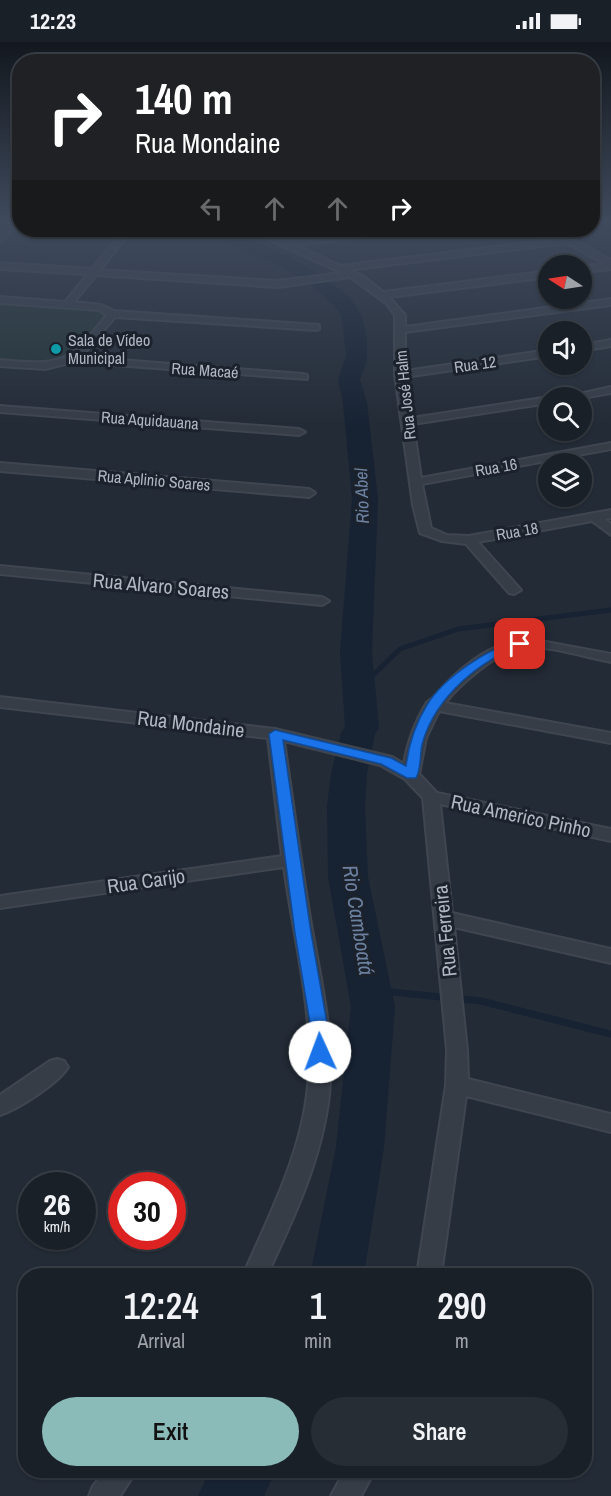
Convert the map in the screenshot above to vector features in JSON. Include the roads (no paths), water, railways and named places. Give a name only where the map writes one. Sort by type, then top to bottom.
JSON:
[{"type":"street","points":[[68,304],[80,290]]},
{"type":"street","name":"Rua José Halm","points":[[375,290],[400,315],[400,375],[421,521],[425,530]]},
{"type":"street","points":[[382,295],[423,290]]},
{"type":"street","points":[[0,300],[101,308],[112,314],[316,327]]},
{"type":"street","points":[[401,330],[611,302]]},
{"type":"street","points":[[71,359],[94,337],[112,314]]},
{"type":"street","points":[[592,346],[611,343]]},
{"type":"street","name":"Rua 12","points":[[400,375],[538,355]]},
{"type":"street","name":"Rua Macaé","points":[[7,367],[47,365],[71,359],[303,377]]},
{"type":"street","points":[[592,393],[611,390]]},
{"type":"street","points":[[406,422],[538,402]]},
{"type":"street","name":"Rua Aquidauana","points":[[0,409],[299,432]]},
{"type":"street","name":"Rua 16","points":[[416,482],[611,446]]},
{"type":"street","name":"Rua Aplinio Soares","points":[[0,467],[309,493]]},
{"type":"street","name":"Rua 18","points":[[425,530],[451,541],[469,540],[611,514]]},
{"type":"street","points":[[595,517],[611,531]]},
{"type":"street","points":[[469,540],[514,590]]},
{"type":"street","name":"Rua Alvaro Soares","points":[[0,570],[322,601]]},
{"type":"street","points":[[431,797],[411,775],[416,742],[433,705],[454,683],[484,660],[511,646],[520,644],[611,658]]},
{"type":"street","name":"Rua Mondaine","points":[[0,702],[275,734],[386,761],[411,775]]},
{"type":"street","points":[[433,705],[611,738]]},
{"type":"street","points":[[258,1268],[280,1224],[295,1179],[313,1122],[320,1074],[319,1029],[275,734]]},
{"type":"street","name":"Rua Americo Pinho","points":[[431,797],[611,835]]},
{"type":"street","name":"Rua Ferreira","points":[[430,1268],[457,1085],[456,1022],[448,967],[431,797]]},
{"type":"street","name":"Rua Carijo","points":[[0,902],[293,860]]},
{"type":"street","points":[[443,918],[611,956]]},
{"type":"street","points":[[0,1106],[57,1067]]},
{"type":"street","points":[[457,1085],[611,1123]]},
{"type":"street","points":[[103,1496],[117,1478]]},
{"type":"street","points":[[345,1496],[356,1478]]},
{"type":"waterway","name":"Rio Camboatá","points":[[326,290],[350,312],[357,345],[355,364],[349,380],[355,403],[365,499],[356,652],[362,728],[358,733],[349,774],[346,806],[348,877],[373,1007],[360,1147],[338,1268]]},
{"type":"waterway","name":"Rio Camboatá","points":[[362,728],[370,678],[400,649],[458,629],[611,610]]},
{"type":"waterway","points":[[370,1048],[391,992],[481,1001],[611,1034]]},
{"type":"waterway","name":"Rio Camboatá","points":[[229,1496],[241,1478]]},
{"type":"place","name":"Sala de Vídeo Municipal","points":[[56,349]]},
{"type":"water label","name":"Rio Abel","points":[[362,496]]}]
